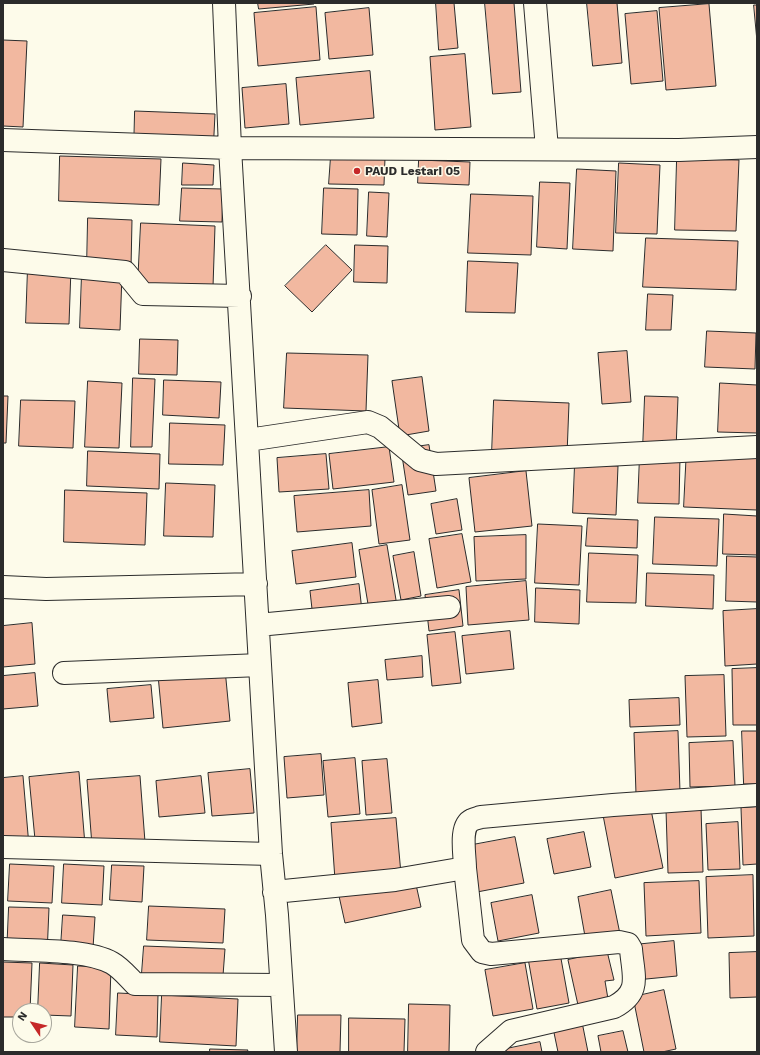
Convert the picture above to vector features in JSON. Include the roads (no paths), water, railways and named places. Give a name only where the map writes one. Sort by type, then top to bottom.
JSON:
[{"type":"street","points":[[224,3],[230,148],[240,296],[271,854],[277,915],[286,1052]]},
{"type":"street","points":[[535,3],[547,149]]},
{"type":"street","points":[[3,140],[230,148],[679,150],[757,147]]},
{"type":"street","points":[[3,260],[125,272],[143,294],[240,296]]},
{"type":"street","points":[[248,440],[368,422],[380,427],[420,460],[436,464],[757,447]]},
{"type":"street","points":[[3,587],[46,590],[256,584]]},
{"type":"street","points":[[258,625],[449,607]]},
{"type":"street","points":[[64,673],[260,665]]},
{"type":"street","points":[[487,1052],[511,1030],[614,1007],[626,1000],[634,988],[631,949],[628,944],[619,942],[491,954],[482,952],[473,940],[465,868],[464,830],[466,824],[472,820],[481,818],[613,805],[757,795]]},
{"type":"street","points":[[3,847],[271,854]]},
{"type":"street","points":[[274,892],[395,880],[465,868]]},
{"type":"street","points":[[3,949],[75,953],[102,958],[114,964],[135,984],[281,985]]},
{"type":"place","name":"PAUD Lestari 05","points":[[357,171]]}]
